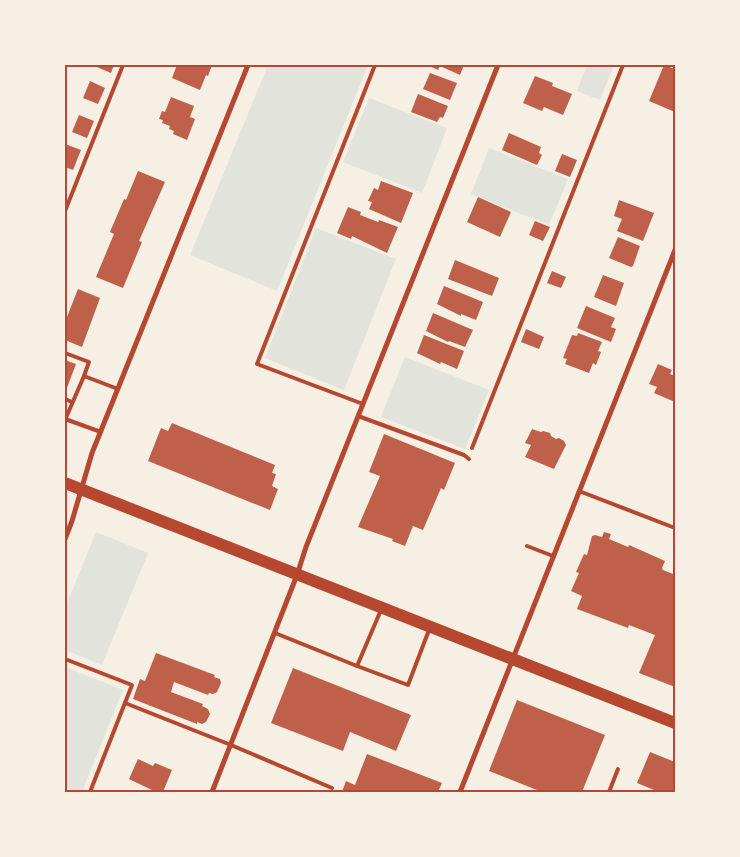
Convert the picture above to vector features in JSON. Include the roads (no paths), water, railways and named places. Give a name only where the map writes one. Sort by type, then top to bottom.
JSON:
[{"type":"main road","points":[[65,483],[675,723]]},
{"type":"street","points":[[65,539],[100,432],[248,65]]},
{"type":"street","points":[[212,792],[297,575],[306,547],[498,65]]},
{"type":"street","points":[[460,792],[675,250]]},
{"type":"lane","points":[[65,211],[123,65]]},
{"type":"lane","points":[[363,404],[257,364],[375,65]]},
{"type":"lane","points":[[472,448],[623,65]]},
{"type":"lane","points":[[65,353],[89,362],[65,419],[100,432]]},
{"type":"lane","points":[[84,376],[118,389]]},
{"type":"lane","points":[[65,399],[72,402]]},
{"type":"lane","points":[[358,416],[464,455],[469,459]]},
{"type":"lane","points":[[579,491],[675,528]]},
{"type":"lane","points":[[528,546],[553,556]]},
{"type":"lane","points":[[358,666],[382,608]]},
{"type":"lane","points":[[274,633],[408,685],[430,627]]},
{"type":"lane","points":[[65,659],[132,686],[90,792]]},
{"type":"lane","points":[[124,703],[231,745],[332,788]]},
{"type":"lane","points":[[609,792],[618,769]]}]
